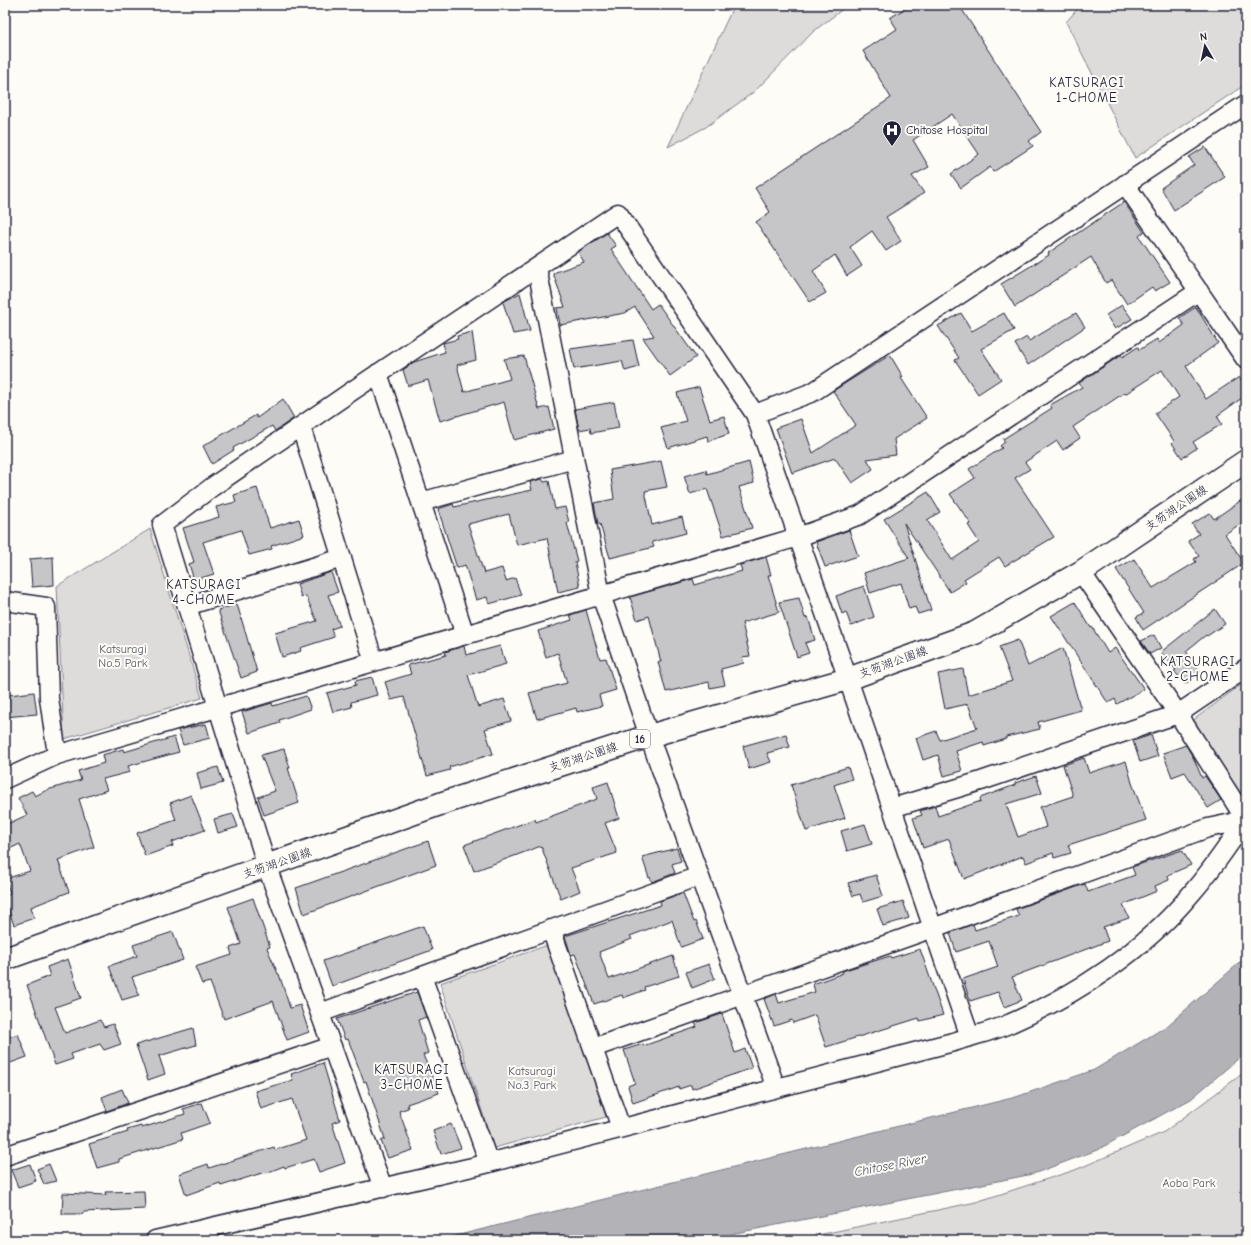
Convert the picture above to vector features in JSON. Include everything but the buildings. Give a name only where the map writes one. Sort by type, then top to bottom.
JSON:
[{"type":"main road","name":"支笏湖公園線","points":[[5,959],[267,867],[440,804],[648,736],[848,679],[975,633],[1081,572],[1246,461]]},
{"type":"street","points":[[755,414],[813,392],[1246,104]]},
{"type":"street","points":[[1125,184],[1246,360]]},
{"type":"street","points":[[383,1188],[267,867],[162,525],[212,487],[378,373],[618,214],[755,414],[848,679],[970,1037]]},
{"type":"street","points":[[537,268],[601,595],[648,736],[776,1088]]},
{"type":"street","points":[[5,779],[57,755],[798,537],[860,515],[1199,291]]},
{"type":"street","points":[[378,373],[465,635]]},
{"type":"street","points":[[301,427],[374,662]]},
{"type":"street","points":[[421,502],[574,459]]},
{"type":"street","points":[[187,606],[342,558]]},
{"type":"street","points":[[1081,572],[1178,714],[1246,820]]},
{"type":"street","points":[[5,601],[46,607],[49,698],[57,755]]},
{"type":"street","points":[[892,808],[981,781],[1178,714],[1246,668]]},
{"type":"street","points":[[593,1048],[933,928],[1208,828],[1246,820]]},
{"type":"street","points":[[156,1240],[489,1162],[970,1037],[1010,1024],[1069,995],[1115,964],[1158,928],[1190,896],[1246,820]]},
{"type":"street","points":[[320,1013],[699,876]]},
{"type":"street","points":[[551,929],[621,1128]]},
{"type":"street","points":[[422,976],[489,1162]]},
{"type":"street","points":[[5,1156],[332,1046]]},
{"type":"green space","points":[[734,5],[848,5],[814,31],[755,91],[706,127],[668,147]]},
{"type":"green space","points":[[1081,5],[1246,5],[1246,84],[1135,158],[1066,22]]},
{"type":"green space","name":"Katsuragi No.5 Park","points":[[150,529],[202,698],[64,739],[57,586]]},
{"type":"green space","points":[[1246,681],[1246,794],[1240,794],[1192,721]]},
{"type":"green space","name":"Katsuragi No.3 Park","points":[[548,945],[606,1117],[494,1148],[440,983]]},
{"type":"green space","name":"Aoba Park","points":[[1246,1071],[1246,1240],[794,1240],[976,1202],[1075,1170],[1164,1132]]},
{"type":"water","name":"Chitose River","points":[[1246,957],[1246,1052],[1191,1099],[1097,1150],[1033,1174],[701,1240],[439,1240],[1016,1097],[1094,1070],[1167,1026]]},
{"type":"place","name":"Chitose Hospital","points":[[892,147]]},
{"type":"district","name":"KATSURAGI 1-CHOME","points":[[1087,90]]},
{"type":"district","name":"KATSURAGI 4-CHOME","points":[[204,592]]},
{"type":"district","name":"KATSURAGI 2-CHOME","points":[[1198,668]]},
{"type":"district","name":"KATSURAGI 3-CHOME","points":[[412,1076]]}]
